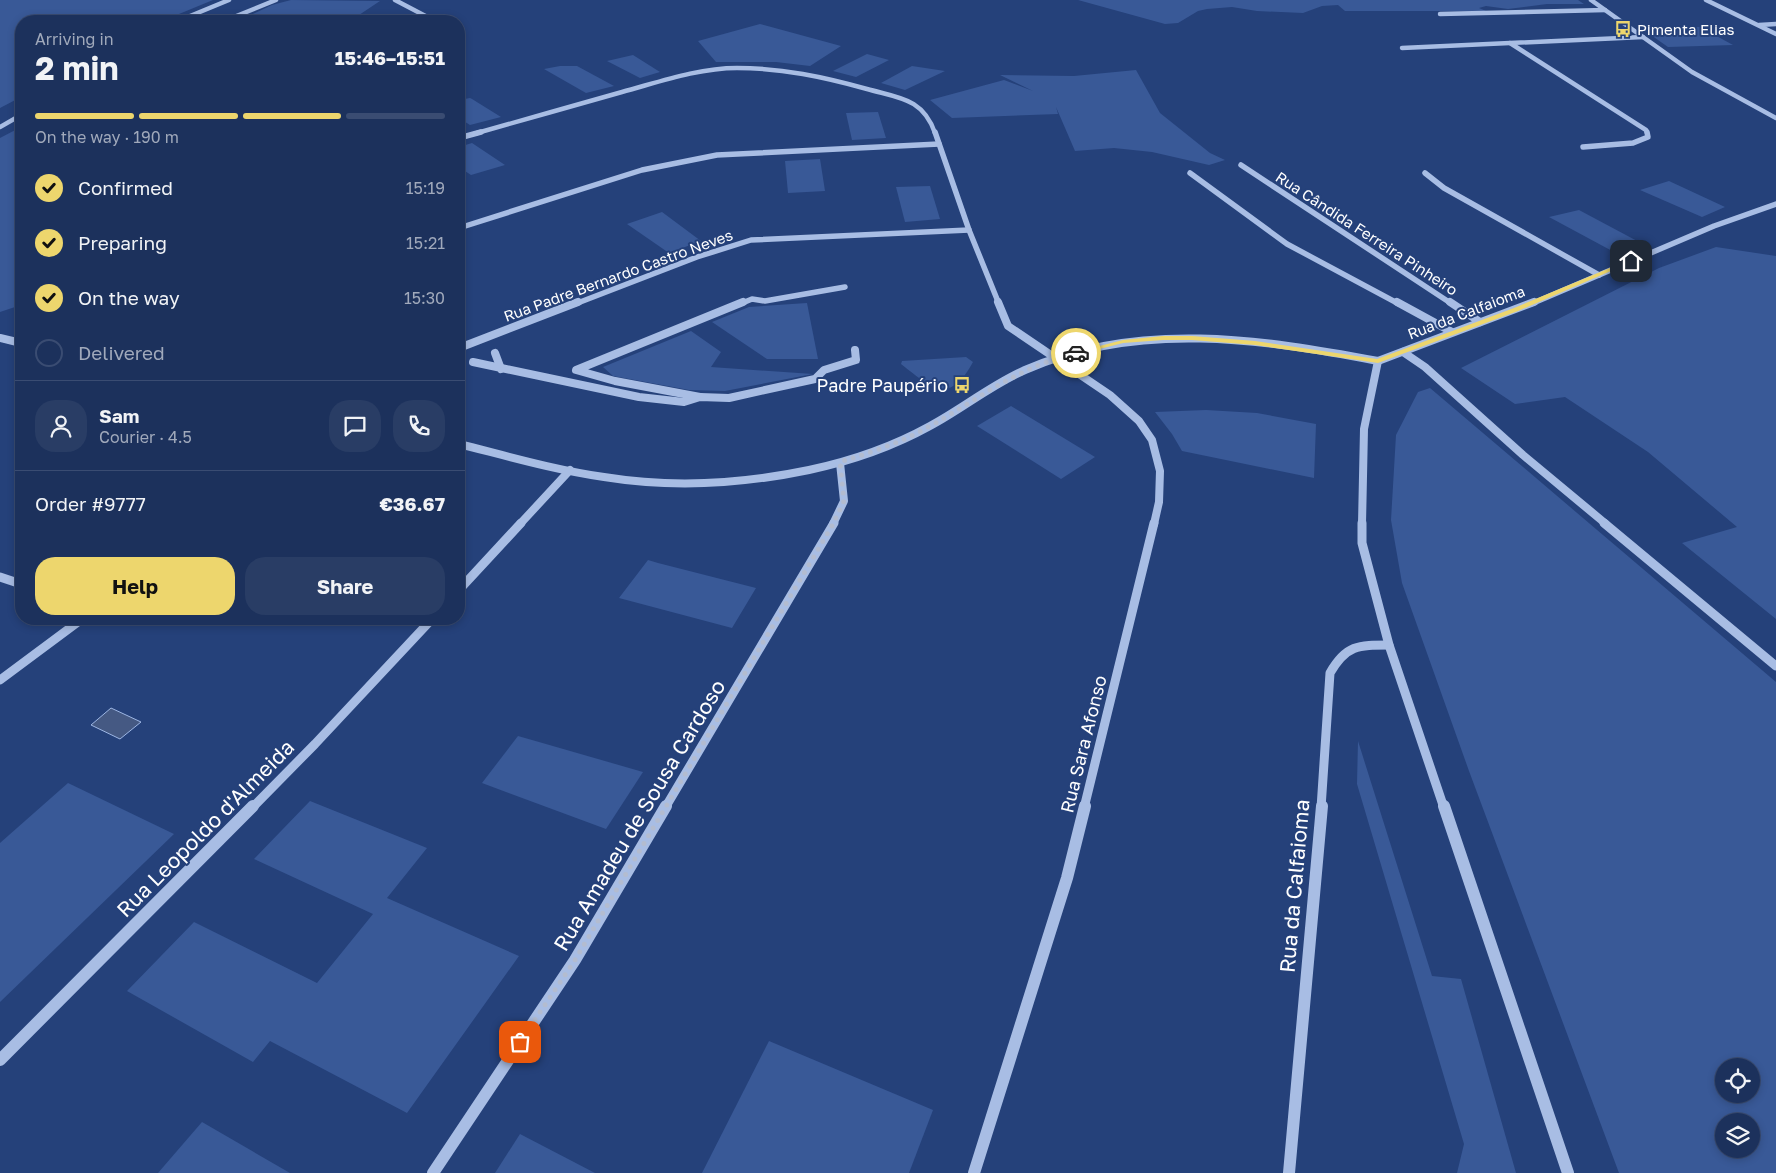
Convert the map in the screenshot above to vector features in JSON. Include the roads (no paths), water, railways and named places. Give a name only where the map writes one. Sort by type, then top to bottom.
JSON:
[{"type":"street","points":[[193,15],[229,0]]},
{"type":"street","points":[[239,15],[276,0]]},
{"type":"street","points":[[395,0],[424,15]]},
{"type":"street","points":[[1591,0],[1692,72],[1776,118]]},
{"type":"street","points":[[1706,0],[1776,34]]},
{"type":"street","points":[[1440,14],[1605,10]]},
{"type":"street","points":[[1756,25],[1776,24]]},
{"type":"street","points":[[1402,48],[1643,37]]},
{"type":"street","points":[[1510,43],[1646,130],[1648,137],[1633,143],[1583,147]]},
{"type":"street","name":"Rua Sara Afonso","points":[[465,136],[680,76],[735,68],[784,70],[834,80],[904,99],[921,108],[930,118],[969,230],[1008,326],[1110,395],[1139,421],[1152,440],[1160,471],[1159,502],[1067,878],[974,1173]]},
{"type":"street","points":[[0,127],[15,118]]},
{"type":"street","points":[[465,226],[642,170],[717,155],[939,144]]},
{"type":"street","name":"Rua Cândida Ferreira Pinheiro","points":[[1241,165],[1480,322]]},
{"type":"street","points":[[1190,173],[1287,244],[1452,332]]},
{"type":"street","points":[[1425,173],[1444,188],[1599,275]]},
{"type":"street","name":"Rua da Calfaioma","points":[[1378,361],[1452,332],[1516,310],[1714,226],[1776,204]]},
{"type":"street","name":"Rua Padre Bernardo Castro Neves","points":[[465,346],[697,257],[751,240],[969,230]]},
{"type":"street","points":[[845,287],[765,301],[752,299],[576,370],[615,381],[700,397],[729,398],[815,379],[824,370],[856,360],[855,350]]},
{"type":"street","points":[[0,338],[15,341]]},
{"type":"street","points":[[465,445],[622,480],[721,484],[794,473],[840,462],[879,449],[919,432],[1000,383],[1057,358],[1123,342],[1163,338],[1192,338],[1255,343],[1378,361],[1364,429],[1362,543],[1389,645],[1568,1173]]},
{"type":"street","points":[[1402,352],[1425,367],[1523,455],[1776,666]]},
{"type":"street","points":[[495,353],[501,369]]},
{"type":"street","points":[[473,362],[556,381],[654,399],[684,402],[700,397]]},
{"type":"street","name":"Rua Amadeu de Sousa Cardoso","points":[[433,1173],[575,960],[832,526],[844,501],[840,462]]},
{"type":"street","points":[[465,584],[570,470]]},
{"type":"street","points":[[0,577],[15,582]]},
{"type":"street","points":[[0,680],[74,625]]},
{"type":"street","name":"Rua Leopoldo d'Almeida","points":[[0,1060],[315,744],[426,625]]},
{"type":"street","name":"Rua da Calfaioma","points":[[1289,1173],[1326,756],[1330,674],[1340,656],[1363,645],[1389,645]]},
{"type":"place","name":"Pimenta Elias","points":[[1623,29]]},
{"type":"place","name":"Padre Paupério","points":[[962,385]]}]
